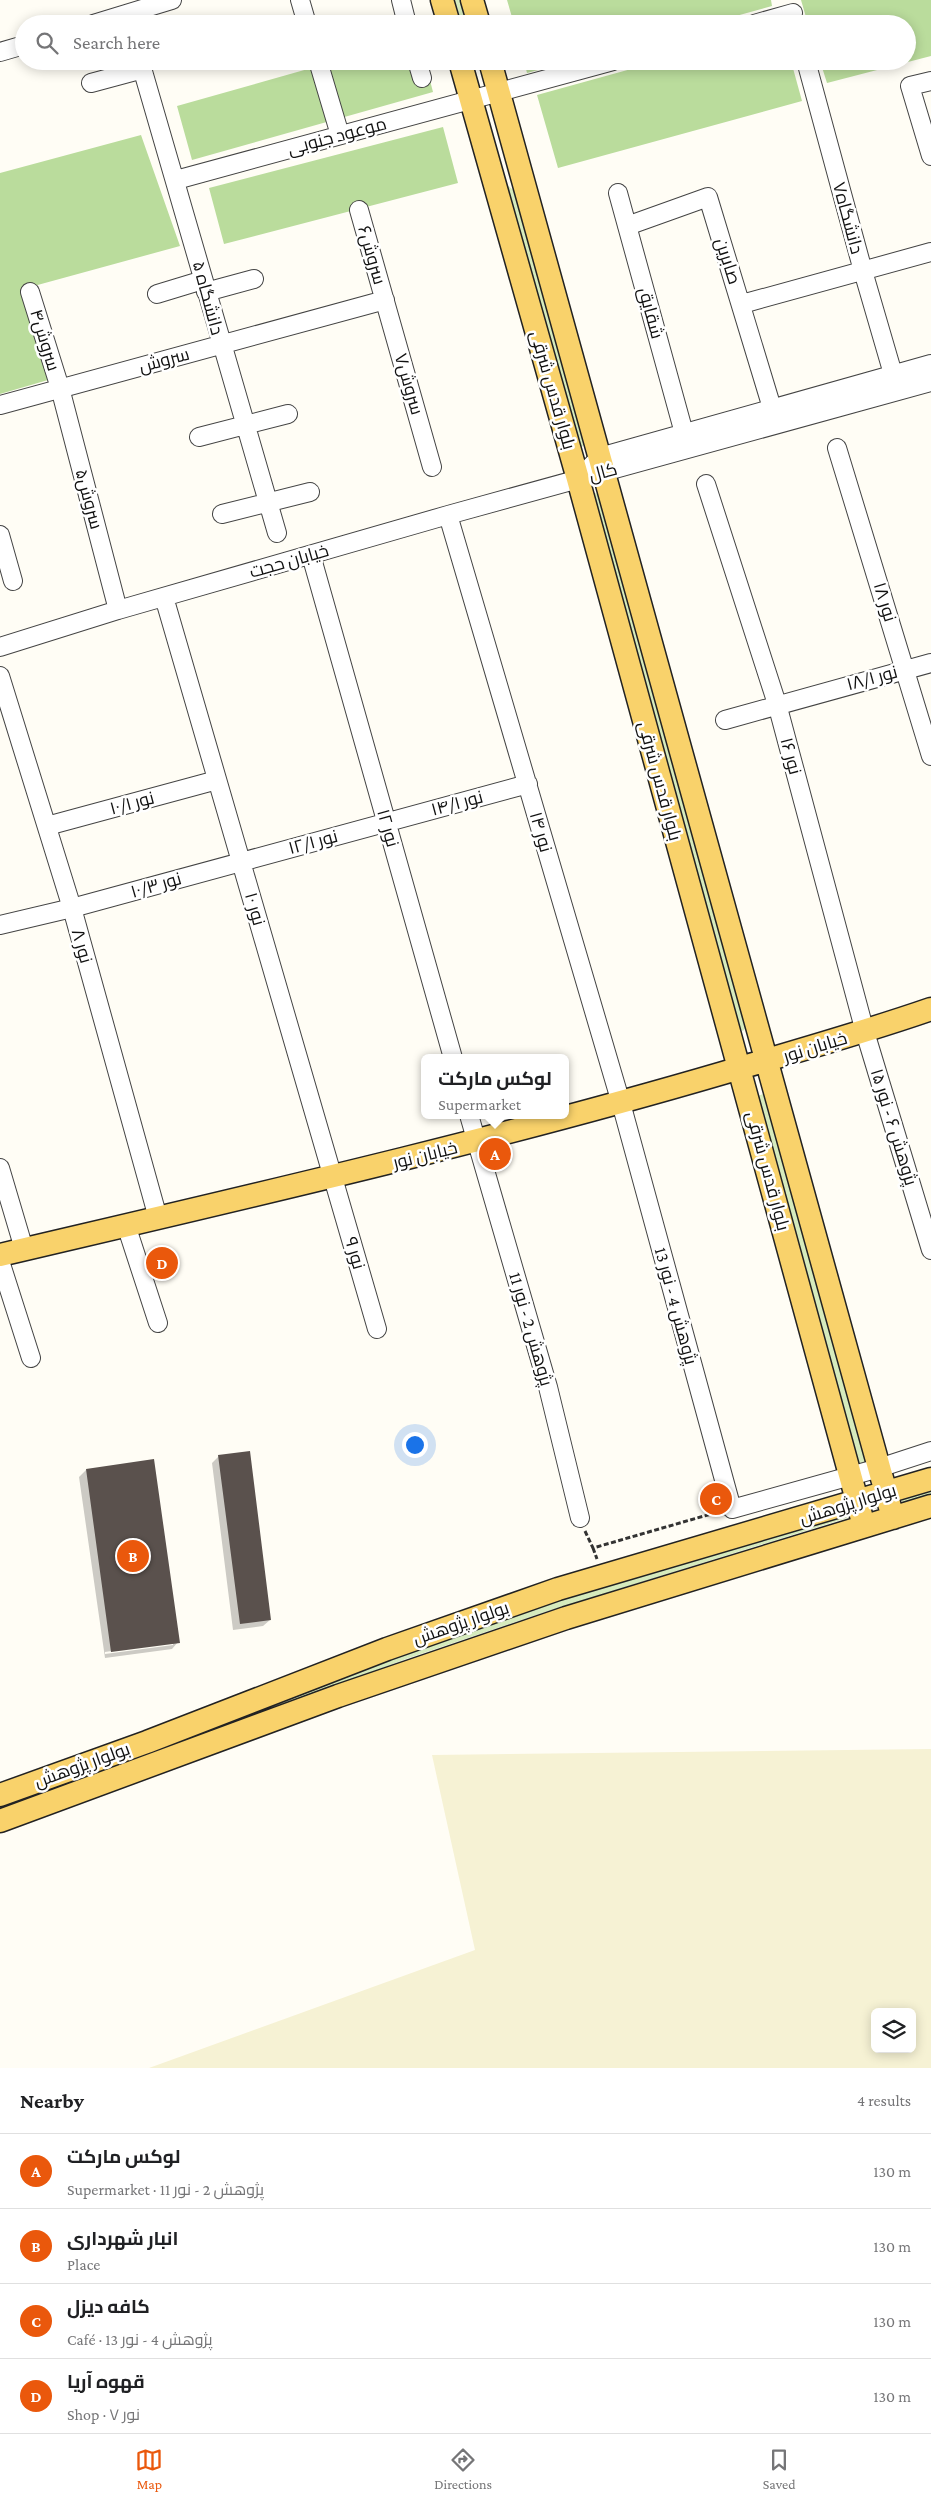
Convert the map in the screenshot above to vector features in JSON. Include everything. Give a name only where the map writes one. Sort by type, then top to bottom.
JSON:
[{"type":"main road","points":[[442,0],[446,15]]},
{"type":"main road","points":[[472,0],[476,15]]},
{"type":"main road","name":"بلوار قدس شرقی","points":[[463,70],[578,479],[864,1526]]},
{"type":"main road","name":"بلوار قدس شرقی","points":[[492,70],[893,1518]]},
{"type":"main road","name":"خیابان نور","points":[[569,1117],[865,1032],[931,1009]]},
{"type":"main road","name":"خیابان نور","points":[[0,1255],[333,1177],[562,1119]]},
{"type":"main road","name":"بولوار پژوهش","points":[[0,1795],[147,1742],[387,1649],[558,1589],[931,1479]]},
{"type":"main road","name":"بولوار پژوهش","points":[[0,1821],[338,1696],[566,1618],[931,1506]]},
{"type":"street","points":[[125,12],[172,0]]},
{"type":"street","points":[[300,0],[304,15]]},
{"type":"street","points":[[401,0],[405,15]]},
{"type":"street","points":[[0,52],[15,48]]},
{"type":"street","points":[[91,83],[127,70]]},
{"type":"street","name":"دانشگاه ۵","points":[[143,70],[176,180],[220,344],[277,533]]},
{"type":"street","points":[[321,70],[340,135]]},
{"type":"street","name":"موعود جنوبی","points":[[176,180],[580,70]]},
{"type":"street","name":"دانشگاه۷","points":[[808,70],[862,271],[894,374]]},
{"type":"street","points":[[931,81],[910,86],[931,156]]},
{"type":"street","name":"شقایق","points":[[618,193],[684,433]]},
{"type":"street","name":"صابرین","points":[[627,226],[708,197],[772,408]]},
{"type":"street","name":"سروش۶","points":[[359,210],[386,300]]},
{"type":"street","points":[[742,304],[931,252]]},
{"type":"street","points":[[157,294],[254,279]]},
{"type":"street","name":"سروش۴","points":[[30,292],[60,388]]},
{"type":"street","name":"سروش","points":[[0,405],[386,300]]},
{"type":"street","name":"سروش۷","points":[[386,300],[432,467]]},
{"type":"street","name":"کال","points":[[578,479],[602,464],[684,433],[931,364]]},
{"type":"street","name":"کال","points":[[602,464],[689,450],[931,382]]},
{"type":"street","name":"سروش۵","points":[[60,388],[118,610]]},
{"type":"street","points":[[198,438],[288,414]]},
{"type":"street","name":"نور ۱۸","points":[[837,448],[931,756]]},
{"type":"street","name":"خیابان حجت","points":[[0,648],[118,610],[448,514],[578,479]]},
{"type":"street","name":"نور ۱۶","points":[[706,484],[777,704],[865,1032]]},
{"type":"street","points":[[222,514],[310,492]]},
{"type":"street","name":"نور ۱۴","points":[[448,514],[621,1103]]},
{"type":"street","points":[[0,535],[13,581]]},
{"type":"street","name":"نور ۱۲","points":[[310,555],[324,597],[452,1054]]},
{"type":"street","name":"نور ۱۰","points":[[164,597],[333,1177]]},
{"type":"street","name":"نور ۱۸/۱","points":[[725,720],[838,687],[931,663]]},
{"type":"street","name":"نور ۸","points":[[0,676],[72,908],[158,1218]]},
{"type":"street","name":"نور ۱۰/۱","points":[[47,826],[217,780]]},
{"type":"street","name":"نور ۱۴/۱","points":[[386,822],[528,784]]},
{"type":"street","name":"نور ۱۲/۱","points":[[241,861],[386,822]]},
{"type":"street","name":"نور ۱۰/۳","points":[[0,925],[72,908],[241,861]]},
{"type":"street","name":"پژوهش ۶ - نور ۱۵","points":[[865,1032],[931,1250]]},
{"type":"street","name":"پژوهش 4 - نور 13","points":[[621,1103],[732,1508]]},
{"type":"street","points":[[470,1119],[477,1142]]},
{"type":"street","name":"پژوهش 2 - نور 11","points":[[477,1142],[548,1387],[580,1518]]},
{"type":"street","points":[[0,1168],[24,1249]]},
{"type":"street","name":"نور ۹","points":[[333,1177],[377,1329]]},
{"type":"street","points":[[126,1226],[158,1323]]},
{"type":"street","points":[[0,1261],[31,1358]]},
{"type":"street","points":[[732,1508],[879,1468],[931,1451]]},
{"type":"path","points":[[580,1518],[593,1548],[732,1508]]},
{"type":"shaded area","points":[[931,1749],[931,2068],[149,2068],[475,1950],[432,1755]]},
{"type":"green space","points":[[451,0],[461,0],[465,15],[459,15],[457,7]]},
{"type":"green space","points":[[507,0],[771,0],[772,6],[740,15],[511,15]]},
{"type":"green space","points":[[801,0],[931,0],[931,56],[916,60],[916,15],[805,15]]},
{"type":"green space","points":[[304,70],[427,70],[433,92],[192,160],[177,106]]},
{"type":"green space","points":[[526,70],[538,70],[527,73]]},
{"type":"green space","points":[[627,70],[793,70],[802,101],[558,168],[537,95]]},
{"type":"green space","points":[[823,70],[877,70],[827,83]]},
{"type":"green space","points":[[487,122],[490,126],[506,184],[517,193],[585,443],[582,447],[578,447]]},
{"type":"green space","points":[[443,127],[458,183],[224,244],[209,188]]},
{"type":"green space","points":[[141,135],[180,246],[23,289],[48,380],[0,394],[0,173]]},
{"type":"green space","points":[[595,493],[598,494],[747,1026],[743,1031],[739,1028],[591,496]]},
{"type":"green space","points":[[763,1094],[767,1096],[869,1466],[859,1469],[758,1103],[758,1096]]},
{"type":"green space","points":[[931,1489],[931,1497],[905,1504],[902,1502],[903,1499]]},
{"type":"green space","points":[[848,1513],[847,1518],[545,1612],[406,1659],[0,1812],[0,1805],[513,1614]]},
{"type":"building","points":[[250,1451],[271,1620],[240,1624],[218,1455]]},
{"type":"building","points":[[154,1459],[180,1643],[111,1652],[86,1469]]},
{"type":"place","name":"لوکس مارکت","points":[[495,1154]]},
{"type":"place","name":"قهوه آریا","points":[[162,1263]]},
{"type":"place","name":"کافه دیزل","points":[[716,1499]]},
{"type":"place","name":"انبار شهرداری","points":[[133,1556]]}]
